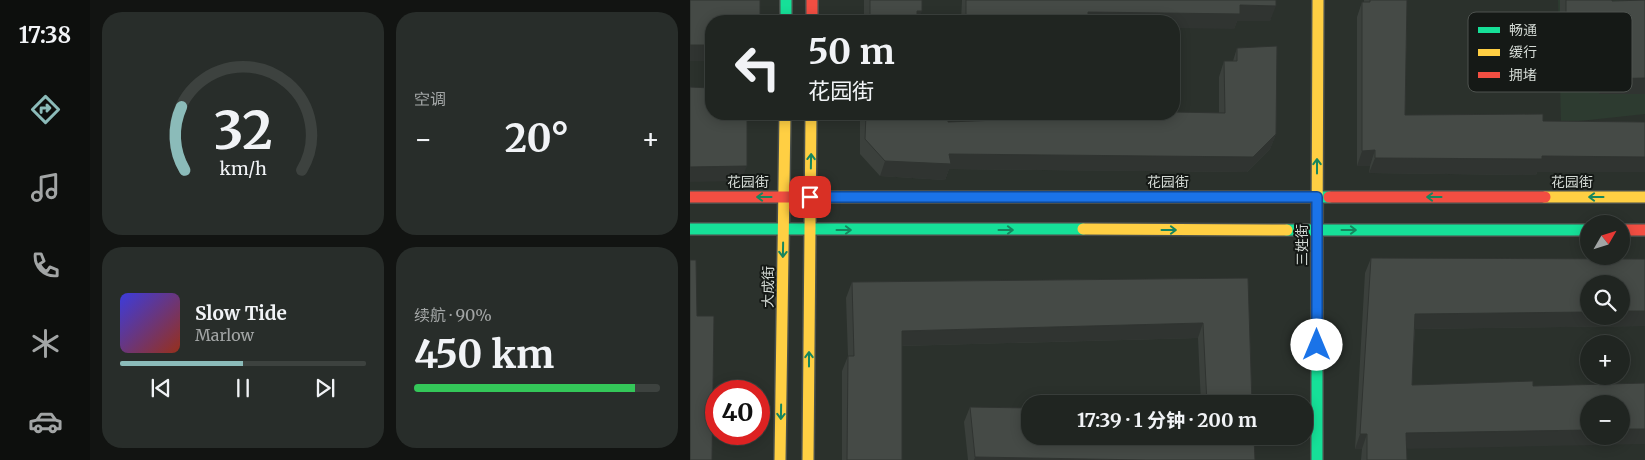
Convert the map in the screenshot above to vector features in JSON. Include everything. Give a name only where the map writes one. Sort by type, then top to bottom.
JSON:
[{"type":"main road","points":[[786,0],[786,15]]},
{"type":"main road","points":[[812,0],[812,15]]},
{"type":"main road","name":"三姓街","points":[[1317,460],[1318,0]]},
{"type":"main road","name":"大成街","points":[[780,460],[785,120]]},
{"type":"main road","points":[[808,460],[811,120]]},
{"type":"main road","name":"花园街","points":[[690,197],[1645,197]]},
{"type":"main road","points":[[690,229],[1580,230]]},
{"type":"main road","points":[[1630,230],[1645,230]]},
{"type":"shaded area","points":[[1558,0],[1645,0],[1645,114],[1561,123],[1560,92],[1632,92],[1632,12],[1558,12]]},
{"type":"building","points":[[690,0],[760,0],[760,15],[705,15],[705,45],[690,45]]},
{"type":"building","points":[[870,0],[922,0],[922,11],[917,11],[917,15],[870,15]]},
{"type":"building","points":[[966,0],[1276,0],[1276,6],[1240,5],[1240,14],[1088,12],[1088,15],[966,15]]},
{"type":"building","points":[[1370,0],[1407,0],[1405,115],[1543,114],[1543,121],[1645,122],[1645,157],[1542,156],[1542,159],[1375,158],[1375,150],[1362,151],[1362,2],[1370,2]]},
{"type":"building","points":[[1566,0],[1645,0],[1645,78],[1632,78],[1632,12],[1566,12]]},
{"type":"building","points":[[1277,46],[1276,134],[1253,157],[949,154],[951,164],[885,161],[865,139],[866,120],[948,120],[948,122],[998,120],[1180,120],[1180,112],[1225,113],[1224,61],[1237,61],[1237,48]]},
{"type":"building","points":[[690,87],[705,88],[705,120],[747,120],[747,166],[690,167]]},
{"type":"building","points":[[1371,258],[1580,259],[1580,265],[1630,265],[1630,259],[1645,259],[1645,311],[1630,311],[1630,275],[1580,275],[1580,312],[1415,314],[1412,385],[1533,381],[1533,386],[1630,385],[1630,383],[1645,383],[1645,429],[1630,429],[1630,395],[1580,395],[1580,430],[1406,433],[1407,460],[1367,460],[1367,434],[1360,434]]},
{"type":"building","points":[[690,260],[696,260],[697,316],[714,316],[713,380],[705,380],[705,445],[712,445],[712,460],[690,460]]},
{"type":"building","points":[[1248,278],[1252,395],[1207,395],[1203,323],[902,331],[902,460],[847,460],[848,356],[854,356],[852,282]]},
{"type":"building","points":[[970,407],[1021,408],[1021,445],[1254,445],[1255,460],[1145,460],[975,457]]},
{"type":"traffic: fast","points":[[786,0],[786,15]]},
{"type":"traffic: fast","points":[[1122,197],[1329,197]]},
{"type":"traffic: fast","points":[[690,229],[1083,229]]},
{"type":"traffic: fast","points":[[1287,230],[1580,230]]},
{"type":"traffic: fast","points":[[1317,242],[1317,460]]},
{"type":"traffic: slow","points":[[1317,242],[1318,0]]},
{"type":"traffic: slow","points":[[780,460],[785,120]]},
{"type":"traffic: slow","points":[[808,460],[811,120]]},
{"type":"traffic: slow","points":[[1545,197],[1645,197]]},
{"type":"traffic: slow","points":[[1083,229],[1287,230]]},
{"type":"traffic: jam","points":[[812,0],[812,15]]},
{"type":"traffic: jam","points":[[690,197],[1122,197]]},
{"type":"traffic: jam","points":[[1329,197],[1545,197]]},
{"type":"traffic: jam","points":[[1630,230],[1645,230]]},
{"type":"route","points":[[810,197],[1317,197],[1317,345]]}]
